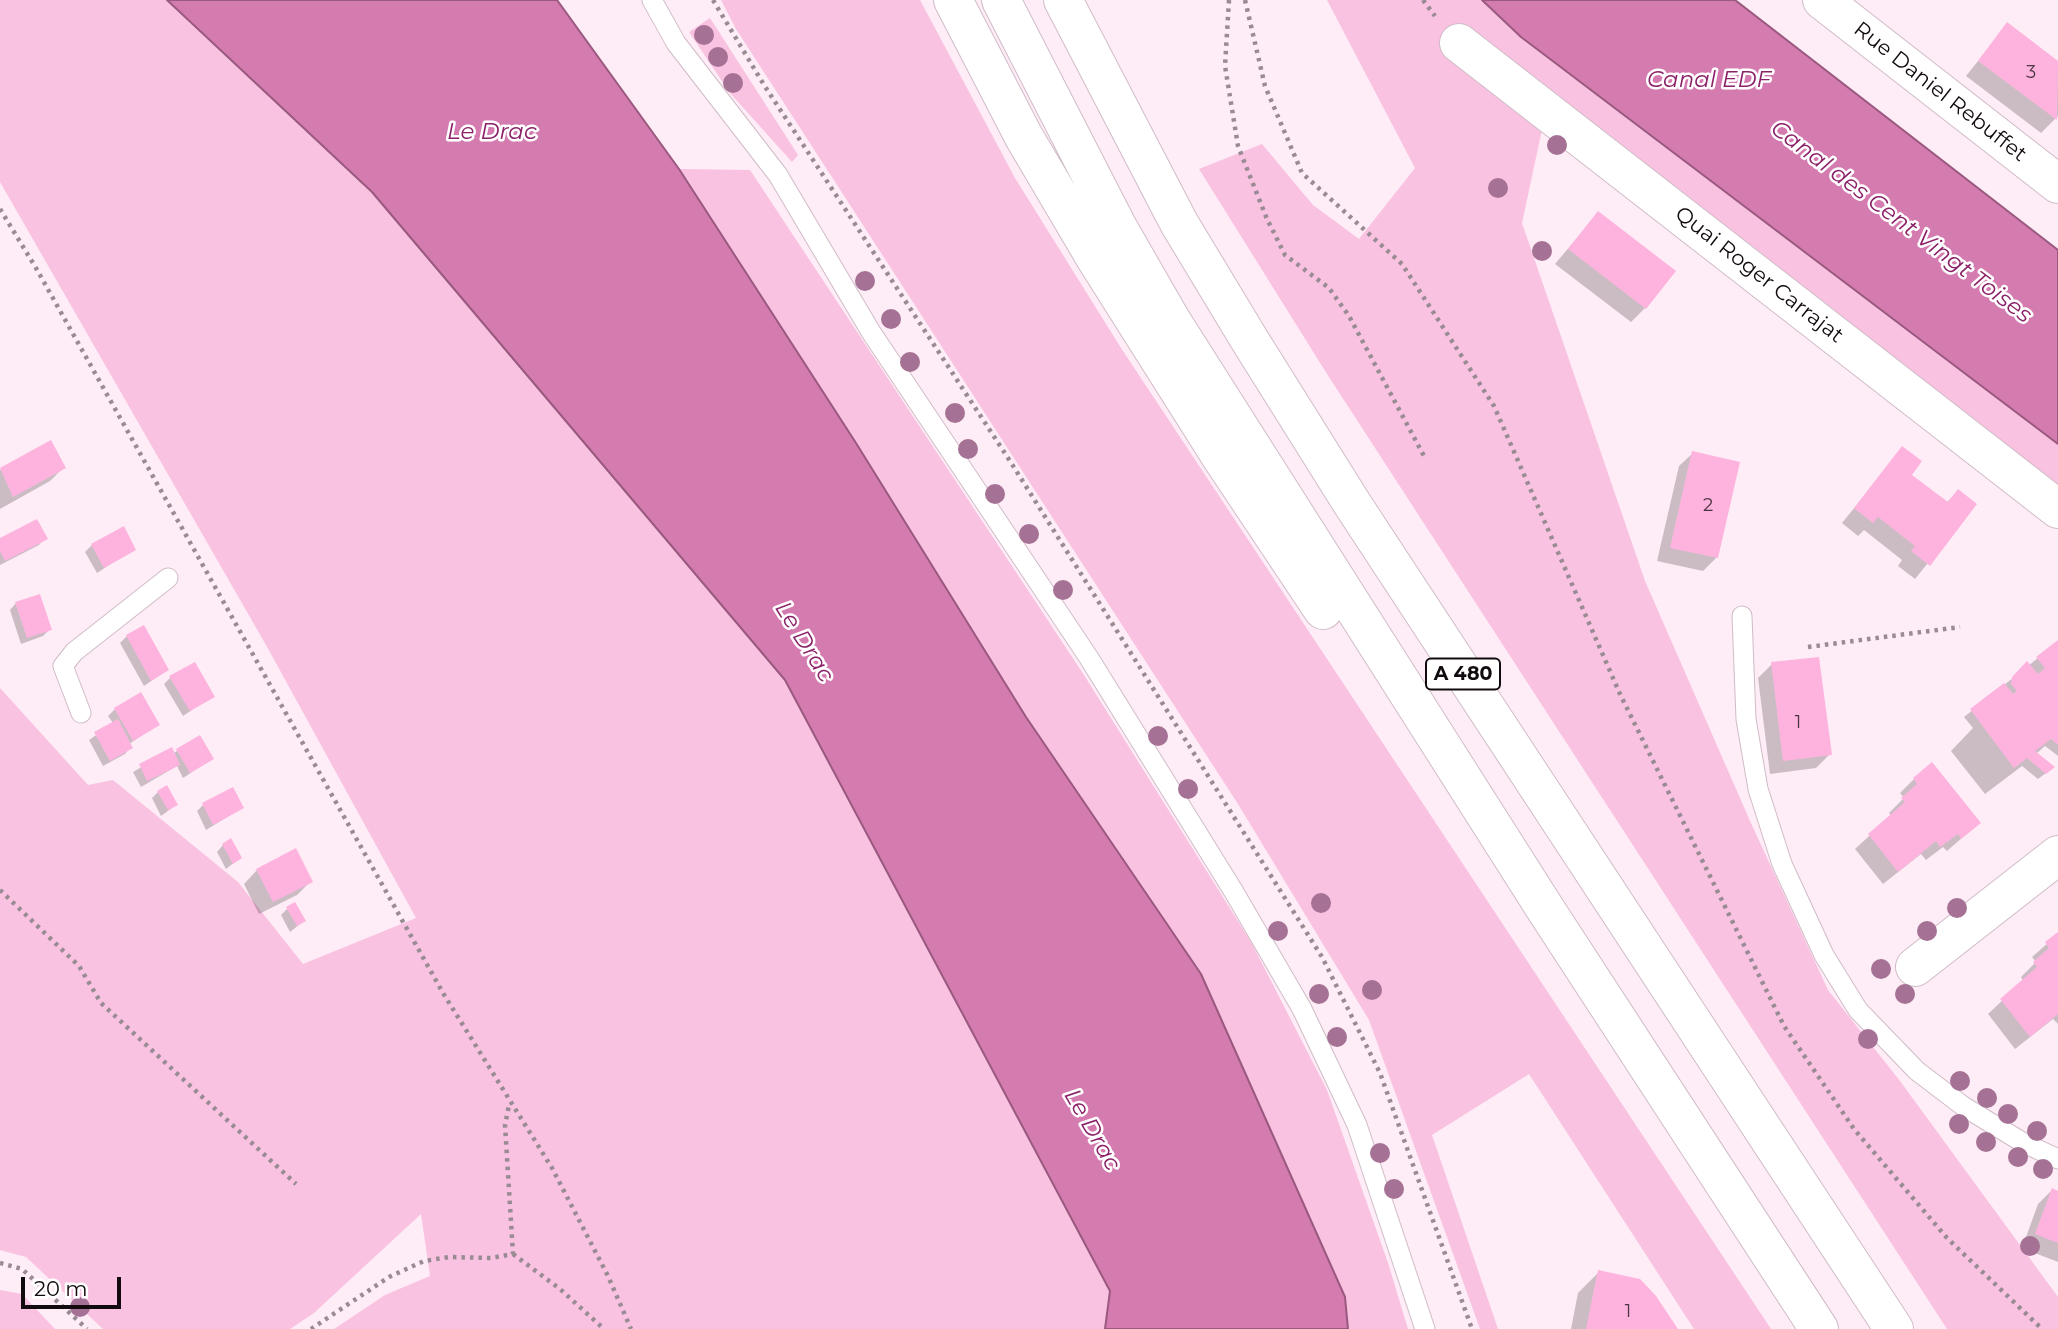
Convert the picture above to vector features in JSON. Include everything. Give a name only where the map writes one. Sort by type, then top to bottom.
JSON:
[{"type":"main road","points":[[953,0],[1024,137],[1096,259],[1223,460],[1492,871],[1546,910]]},
{"type":"main road","name":"A 480","points":[[1001,0],[1117,226],[1171,320],[1546,910],[1819,1329]]},
{"type":"main road","name":"A 480","points":[[1063,0],[1179,223],[1360,517],[1894,1329]]},
{"type":"main road","name":"Rue Daniel Rebuffet","points":[[1822,0],[2058,184]]},
{"type":"main road","name":"Quai Roger Carrajat","points":[[1459,43],[2058,509]]},
{"type":"main road","points":[[1915,967],[2058,855]]},
{"type":"lane","points":[[652,0],[676,43],[778,175],[871,332],[1089,658],[1234,892],[1302,1009],[1357,1125],[1425,1329]]},
{"type":"lane","points":[[81,713],[63,666],[74,652],[168,578]]},
{"type":"lane","points":[[1742,616],[1746,719],[1758,789],[1782,864],[1824,955],[1858,1010],[1917,1071],[1964,1106],[2022,1142],[2058,1159]]},
{"type":"path","points":[[1229,0],[1225,66],[1238,146],[1267,219],[1285,255],[1329,288],[1349,316],[1424,456]]},
{"type":"path","points":[[1245,0],[1265,86],[1302,173],[1402,264],[1494,406],[1620,694],[1784,1026],[1854,1129],[1947,1238],[2042,1329]]},
{"type":"path","points":[[0,209],[36,268],[303,747],[509,1104],[552,1168],[608,1276],[631,1329]]},
{"type":"path","points":[[1808,648],[1960,627]]},
{"type":"path","points":[[0,890],[79,966],[101,1003],[296,1184]]},
{"type":"path","points":[[509,1104],[505,1125],[513,1254]]},
{"type":"path","points":[[311,1329],[389,1277],[424,1261],[449,1257],[491,1258],[513,1254],[560,1289],[604,1329]]},
{"type":"path","points":[[0,1263],[22,1269],[87,1329]]},
{"type":"shaded area","points":[[0,0],[167,0],[372,192],[785,680],[1111,1291],[1105,1329],[334,1329],[385,1295],[430,1276],[421,1214],[314,1313],[290,1329],[103,1329],[26,1257],[0,1250],[0,688],[88,785],[113,780],[238,882],[303,964],[416,918],[266,645],[0,182]]},
{"type":"shaded area","points":[[721,0],[920,0],[1015,178],[1121,348],[1771,1329],[1694,1329],[1529,1074],[1432,1135],[1498,1329],[1480,1329],[1369,1020],[1238,804],[736,29]]},
{"type":"shaded area","points":[[1327,0],[1482,0],[1521,37],[2058,444],[2058,487],[1546,111],[1522,223],[1645,581],[1750,821],[1828,990],[1900,1081],[2058,1297],[2058,1329],[1947,1329],[1327,374],[1199,169],[1262,144],[1313,205],[1359,239],[1415,168]]},
{"type":"shaded area","points":[[710,18],[798,155],[792,162],[730,93],[689,32]]},
{"type":"shaded area","points":[[679,169],[750,170],[1084,675],[1251,942],[1327,1090],[1388,1263],[1408,1329],[1348,1329],[1345,1297],[1201,974],[1026,717],[856,443]]},
{"type":"shaded area","points":[[0,1290],[22,1294],[55,1329],[0,1329]]},
{"type":"water","name":"Le Drac","points":[[167,0],[557,0],[679,169],[856,443],[1026,717],[1201,974],[1345,1297],[1348,1329],[1105,1329],[1110,1291],[785,680],[372,192]]},
{"type":"water","name":"Canal EDF","points":[[1482,0],[1735,0],[2058,250],[2058,444],[1521,37]]},
{"type":"building","points":[[2007,22],[2058,61],[2057,120],[1978,61]]},
{"type":"building","points":[[1598,211],[1676,271],[1646,309],[1568,249]]},
{"type":"building","points":[[51,440],[66,468],[13,497],[0,468]]},
{"type":"building","points":[[1902,446],[1922,461],[1912,475],[1948,502],[1958,489],[1977,504],[1930,566],[1911,551],[1915,546],[1878,517],[1873,523],[1854,508]]},
{"type":"building","points":[[1692,451],[1740,462],[1718,558],[1670,548]]},
{"type":"building","points":[[37,519],[48,539],[5,561],[0,551],[0,538]]},
{"type":"building","points":[[124,526],[136,550],[104,568],[91,544]]},
{"type":"building","points":[[40,594],[52,630],[27,638],[15,602]]},
{"type":"building","points":[[144,625],[169,670],[151,681],[126,635]]},
{"type":"building","points":[[2058,640],[2058,745],[2051,739],[2035,751],[2055,767],[2046,774],[2027,758],[2014,768],[1970,709],[2004,683],[2013,694],[2017,691],[2011,684],[2012,677],[2027,661],[2038,674],[2045,668],[2036,657]]},
{"type":"building","points":[[1819,657],[1832,755],[1783,761],[1771,662]]},
{"type":"building","points":[[195,662],[215,697],[190,711],[169,676]]},
{"type":"building","points":[[141,692],[160,725],[133,741],[114,708]]},
{"type":"building","points":[[118,719],[133,748],[110,761],[94,732]]},
{"type":"building","points":[[200,735],[214,759],[190,773],[176,749]]},
{"type":"building","points":[[172,747],[180,765],[147,781],[139,764]]},
{"type":"building","points":[[1932,762],[1981,823],[1961,839],[1958,834],[1940,847],[1936,841],[1898,872],[1868,834],[1905,802],[1901,798],[1917,784],[1913,778]]},
{"type":"building","points":[[167,785],[178,805],[168,810],[157,791]]},
{"type":"building","points":[[233,787],[244,808],[213,825],[202,803]]},
{"type":"building","points":[[231,838],[242,858],[233,864],[222,844]]},
{"type":"building","points":[[296,848],[313,882],[273,902],[256,869]]},
{"type":"building","points":[[295,902],[306,921],[297,926],[286,907]]},
{"type":"building","points":[[2058,932],[2058,1014],[2030,1037],[2000,999],[2037,967],[2033,962],[2049,948],[2045,942]]},
{"type":"building","points":[[2052,1188],[2058,1191],[2058,1243],[2035,1234]]},
{"type":"building","points":[[1598,1270],[1640,1279],[1656,1296],[1678,1329],[1586,1329]]},
{"type":"water label","name":"Canal des Cent Vingt Toises","points":[[1901,222]]}]
